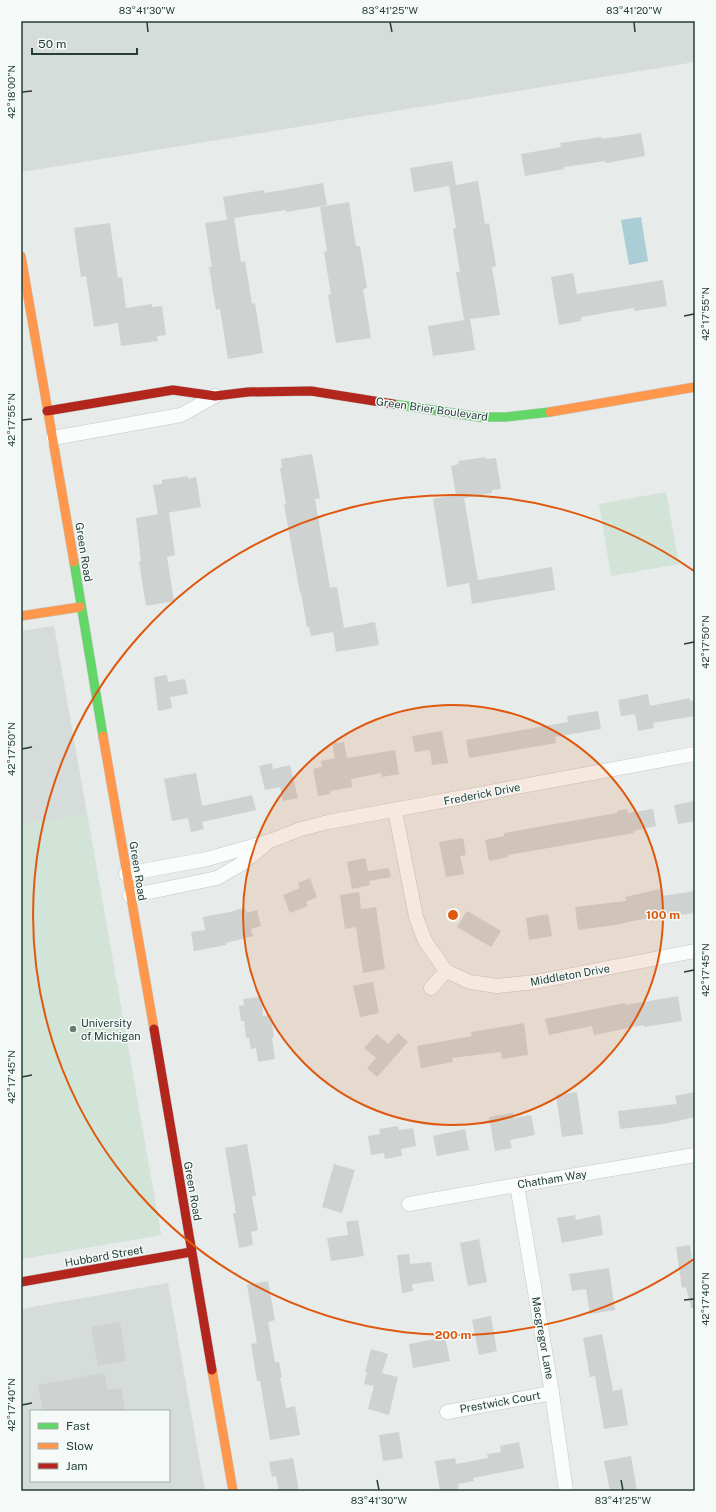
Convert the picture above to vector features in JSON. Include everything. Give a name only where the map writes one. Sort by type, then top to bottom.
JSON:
[{"type":"street","name":"Green Road","points":[[21,256],[53,438],[80,607],[233,1491]]},
{"type":"street","name":"Green Brier Boulevard","points":[[48,412],[173,390],[215,396],[282,390],[311,391],[466,416],[506,417],[539,414],[695,387]]},
{"type":"street","name":"Green Brier Boulevard","points":[[53,438],[181,415],[215,396]]},
{"type":"street","points":[[21,616],[80,607]]},
{"type":"street","name":"Frederick Drive","points":[[126,874],[207,859],[270,841],[301,829],[328,822],[395,811],[695,754]]},
{"type":"street","name":"Middleton Drive","points":[[395,811],[416,917],[425,942],[446,971],[470,982],[497,986],[535,982],[695,951]]},
{"type":"street","name":"Frederick Drive","points":[[130,896],[217,878],[241,864],[270,841]]},
{"type":"street","points":[[431,988],[446,971]]},
{"type":"street","name":"Chatham Way","points":[[409,1204],[516,1184],[695,1155]]},
{"type":"street","name":"Macgregor Lane","points":[[516,1184],[552,1393],[566,1491]]},
{"type":"street","name":"Hubbard Street","points":[[21,1282],[191,1252]]},
{"type":"street","name":"Prestwick Court","points":[[447,1412],[552,1393]]},
{"type":"shaded area","points":[[21,21],[695,21],[695,62],[21,172]]},
{"type":"shaded area","name":"University of Michigan","points":[[54,626],[161,1235],[21,1259],[21,631]]},
{"type":"shaded area","points":[[168,1283],[205,1491],[21,1491],[21,1309]]},
{"type":"green space","points":[[666,492],[679,564],[611,576],[599,504]]},
{"type":"green space","name":"University of Michigan","points":[[87,814],[161,1235],[21,1258],[21,824]]},
{"type":"water","points":[[641,217],[648,261],[629,265],[621,220]]},
{"type":"building","points":[[641,133],[645,156],[606,163],[605,161],[564,167],[564,169],[525,176],[521,154],[561,147],[560,143]]},
{"type":"building","points":[[452,161],[456,185],[478,181],[485,224],[489,223],[496,266],[492,267],[500,315],[470,319],[475,350],[433,356],[428,326],[464,320],[456,272],[460,272],[453,229],[456,228],[449,186],[414,192],[410,168]]},
{"type":"building","points":[[323,183],[327,205],[286,212],[286,210],[234,218],[241,262],[245,261],[252,304],[255,303],[263,353],[228,359],[220,309],[216,310],[209,267],[212,267],[205,223],[227,220],[223,197],[264,190],[265,193]]},
{"type":"building","points":[[349,202],[356,246],[360,246],[367,288],[363,289],[371,338],[336,343],[328,295],[331,294],[324,252],[327,251],[320,207]]},
{"type":"building","points":[[110,223],[118,278],[122,277],[126,308],[152,304],[152,307],[162,306],[166,335],[157,336],[158,341],[121,346],[118,323],[94,327],[86,276],[81,277],[74,228]]},
{"type":"building","points":[[573,273],[577,294],[663,280],[667,306],[635,311],[634,308],[581,317],[581,321],[559,325],[551,277]]},
{"type":"building","points":[[312,454],[320,498],[315,499],[330,588],[337,587],[344,628],[375,622],[379,645],[336,652],[333,632],[311,636],[309,627],[307,627],[284,505],[286,504],[280,468],[282,468],[281,459]]},
{"type":"building","points":[[486,457],[486,459],[496,458],[501,489],[492,490],[492,493],[464,498],[478,580],[552,567],[555,590],[472,604],[469,583],[447,587],[433,499],[456,495],[451,466],[459,464],[458,461]]},
{"type":"building","points":[[188,476],[188,479],[196,477],[201,507],[169,512],[175,555],[167,557],[174,601],[146,606],[139,562],[141,561],[136,518],[158,514],[153,485],[162,484],[162,480]]},
{"type":"building","points":[[167,675],[168,682],[185,679],[188,694],[170,697],[172,708],[158,711],[154,677]]},
{"type":"building","points":[[648,694],[650,706],[690,698],[690,701],[695,700],[695,716],[653,723],[654,728],[638,731],[635,714],[621,716],[618,700]]},
{"type":"building","points":[[598,711],[601,729],[555,737],[556,743],[469,758],[466,740],[568,722],[567,716]]},
{"type":"building","points":[[442,731],[448,763],[432,765],[430,750],[415,752],[412,736]]},
{"type":"building","points":[[344,742],[347,758],[395,750],[399,774],[382,777],[381,773],[351,779],[352,787],[330,791],[330,794],[318,796],[313,769],[322,767],[321,761],[335,758],[332,744]]},
{"type":"building","points":[[272,763],[273,769],[290,765],[298,798],[283,801],[280,787],[265,790],[259,766]]},
{"type":"building","points":[[196,773],[202,806],[252,795],[256,810],[202,822],[204,829],[191,832],[188,818],[172,821],[164,779]]},
{"type":"building","points":[[695,801],[695,821],[678,824],[674,805]]},
{"type":"building","points":[[627,809],[628,813],[653,809],[656,826],[633,831],[634,833],[508,855],[508,857],[489,861],[485,840],[504,836],[504,833],[617,813],[617,811]]},
{"type":"building","points":[[463,838],[466,855],[460,856],[464,874],[446,877],[439,842]]},
{"type":"building","points":[[365,858],[368,871],[389,868],[391,877],[369,881],[370,885],[352,889],[347,862]]},
{"type":"building","points":[[310,878],[317,897],[306,902],[308,906],[290,913],[283,895],[300,888],[298,883]]},
{"type":"building","points":[[660,889],[662,896],[695,891],[695,913],[681,915],[680,911],[615,925],[578,930],[575,907],[626,901],[625,897]]},
{"type":"building","points":[[359,892],[361,909],[376,907],[385,969],[363,973],[356,927],[345,929],[340,895]]},
{"type":"building","points":[[245,908],[247,913],[257,910],[261,926],[251,929],[253,936],[226,943],[226,945],[194,951],[191,932],[205,930],[203,917]]},
{"type":"building","points":[[467,911],[501,931],[491,947],[457,927]]},
{"type":"building","points":[[548,914],[552,936],[529,940],[526,918]]},
{"type":"building","points":[[373,982],[379,1013],[360,1017],[353,986]]},
{"type":"building","points":[[678,996],[682,1021],[644,1027],[643,1025],[594,1035],[592,1026],[549,1035],[545,1019],[625,1003],[626,1005]]},
{"type":"building","points":[[261,997],[263,1016],[271,1015],[275,1059],[258,1062],[256,1048],[251,1049],[249,1038],[246,1038],[244,1021],[241,1021],[239,1006],[244,1005],[243,999]]},
{"type":"building","points":[[524,1023],[528,1055],[502,1059],[501,1052],[452,1058],[453,1062],[421,1068],[417,1046],[472,1036],[471,1032]]},
{"type":"building","points":[[398,1033],[408,1042],[377,1077],[367,1068],[376,1058],[364,1048],[377,1034],[388,1044]]},
{"type":"building","points":[[577,1092],[583,1134],[562,1137],[556,1095]]},
{"type":"building","points":[[695,1092],[695,1117],[664,1124],[620,1129],[618,1111],[677,1104],[675,1096]]},
{"type":"building","points":[[513,1113],[514,1118],[531,1115],[535,1135],[510,1140],[512,1148],[495,1151],[489,1117]]},
{"type":"building","points":[[398,1126],[399,1130],[413,1128],[416,1146],[401,1149],[402,1156],[385,1159],[384,1153],[371,1155],[368,1136],[380,1134],[379,1129]]},
{"type":"building","points":[[465,1129],[469,1150],[437,1156],[433,1136]]},
{"type":"building","points":[[247,1144],[256,1196],[252,1196],[258,1230],[251,1232],[253,1245],[239,1248],[233,1213],[236,1213],[225,1148]]},
{"type":"building","points":[[334,1164],[355,1170],[342,1213],[322,1207]]},
{"type":"building","points":[[575,1215],[576,1220],[600,1215],[603,1235],[562,1243],[557,1218]]},
{"type":"building","points":[[358,1220],[364,1256],[331,1261],[327,1238],[348,1235],[346,1222]]},
{"type":"building","points":[[479,1239],[487,1282],[468,1286],[460,1243]]},
{"type":"building","points":[[690,1245],[692,1260],[695,1260],[695,1308],[691,1308],[686,1287],[682,1288],[676,1247]]},
{"type":"building","points":[[409,1254],[410,1264],[431,1262],[434,1281],[412,1284],[413,1291],[402,1293],[397,1255]]},
{"type":"building","points":[[609,1268],[615,1310],[590,1314],[586,1289],[572,1291],[569,1274]]},
{"type":"building","points":[[268,1281],[275,1320],[268,1322],[275,1362],[279,1362],[282,1377],[280,1377],[286,1408],[295,1406],[300,1435],[270,1440],[260,1381],[257,1381],[251,1344],[257,1343],[247,1285]]},
{"type":"building","points":[[491,1316],[497,1351],[479,1355],[472,1320]]},
{"type":"building","points":[[120,1322],[126,1361],[98,1366],[91,1327]]},
{"type":"building","points":[[602,1334],[613,1391],[622,1389],[628,1425],[604,1429],[595,1376],[590,1377],[583,1338]]},
{"type":"building","points":[[445,1337],[450,1361],[413,1368],[409,1344]]},
{"type":"building","points":[[371,1349],[388,1354],[382,1373],[398,1377],[389,1415],[368,1409],[374,1386],[364,1384],[367,1372],[365,1372]]},
{"type":"building","points":[[104,1373],[108,1390],[121,1388],[125,1410],[43,1410],[38,1385]]},
{"type":"building","points":[[399,1432],[403,1458],[383,1461],[379,1435]]},
{"type":"building","points":[[519,1442],[524,1468],[473,1478],[474,1481],[458,1484],[459,1491],[440,1491],[435,1461],[455,1458],[456,1464],[488,1458],[487,1454],[501,1452],[500,1446]]},
{"type":"building","points":[[631,1456],[637,1491],[610,1491],[604,1461]]},
{"type":"building","points":[[293,1458],[299,1491],[279,1491],[276,1476],[272,1477],[269,1462]]},
{"type":"traffic: fast","points":[[393,404],[479,417],[506,417],[550,412]]},
{"type":"traffic: fast","points":[[74,562],[103,736]]},
{"type":"traffic: slow","points":[[21,256],[74,562]]},
{"type":"traffic: slow","points":[[550,412],[695,387]]},
{"type":"traffic: slow","points":[[21,616],[80,607]]},
{"type":"traffic: slow","points":[[103,736],[154,1029]]},
{"type":"traffic: slow","points":[[212,1370],[233,1491]]},
{"type":"traffic: jam","points":[[47,411],[173,390],[215,396],[248,392],[311,391],[393,404]]},
{"type":"traffic: jam","points":[[154,1029],[212,1370]]},
{"type":"traffic: jam","points":[[21,1282],[191,1252]]},
{"type":"place","name":"University of Michigan","points":[[73,1029]]}]
